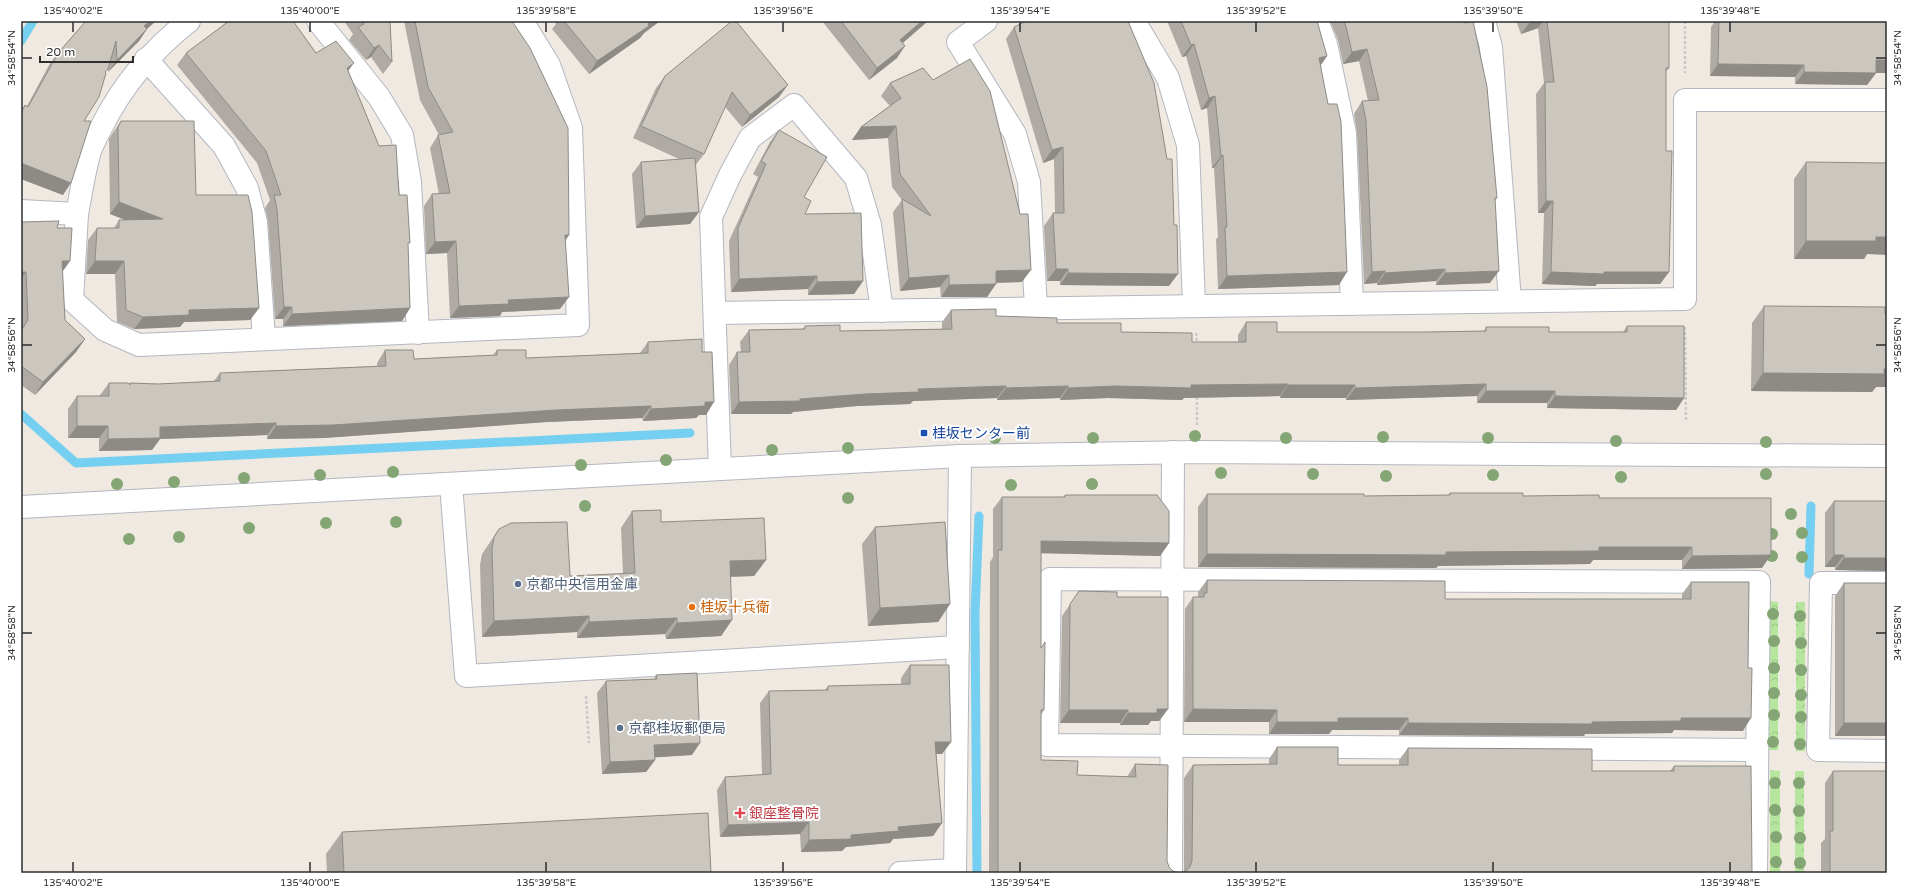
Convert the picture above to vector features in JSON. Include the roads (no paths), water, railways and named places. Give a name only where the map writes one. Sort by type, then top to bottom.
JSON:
[{"type":"street","points":[[188,21],[166,39],[146,59],[111,110],[91,149],[84,173],[77,214],[72,300],[105,330],[139,345],[578,325],[571,128],[549,65],[522,21]]},
{"type":"street","points":[[318,21],[379,96],[402,135],[410,182],[418,332]]},
{"type":"street","points":[[986,21],[958,42],[1014,134],[1029,182],[1036,308]]},
{"type":"street","points":[[1134,21],[1168,78],[1188,145],[1194,306]]},
{"type":"street","points":[[1317,21],[1326,44],[1345,133],[1352,304]]},
{"type":"street","points":[[1484,21],[1491,47],[1510,302]]},
{"type":"street","points":[[146,59],[224,146],[247,188],[256,222],[264,339]]},
{"type":"street","points":[[715,313],[1685,299],[1685,100],[1887,100]]},
{"type":"street","points":[[720,469],[711,217],[730,175],[750,138],[794,105],[856,178],[870,225],[882,311]]},
{"type":"street","points":[[21,211],[77,214]]},
{"type":"street","points":[[1171,873],[1173,452]]},
{"type":"street","points":[[21,507],[960,456],[1173,452],[1887,456]]},
{"type":"street","points":[[900,873],[955,871],[960,456]]},
{"type":"street","points":[[451,484],[466,676],[958,647]]},
{"type":"street","points":[[1756,873],[1758,750],[1759,582],[1050,579],[1047,744],[1758,750]]},
{"type":"street","points":[[1887,583],[1820,582],[1818,750],[1887,751]]},
{"type":"waterway","points":[[21,41],[33,21]]},
{"type":"waterway","points":[[21,414],[76,463],[690,433]]},
{"type":"waterway","points":[[1809,574],[1811,506]]},
{"type":"waterway","points":[[977,873],[975,613],[979,516]]},
{"type":"place","name":"桂坂センター前","points":[[924,433]]},
{"type":"place","name":"京都中央信用金庫","points":[[518,584]]},
{"type":"place","name":"桂坂十兵衛","points":[[692,607]]},
{"type":"place","name":"京都桂坂郵便局","points":[[620,728]]},
{"type":"place","name":"銀座整骨院","points":[[740,813]]}]
